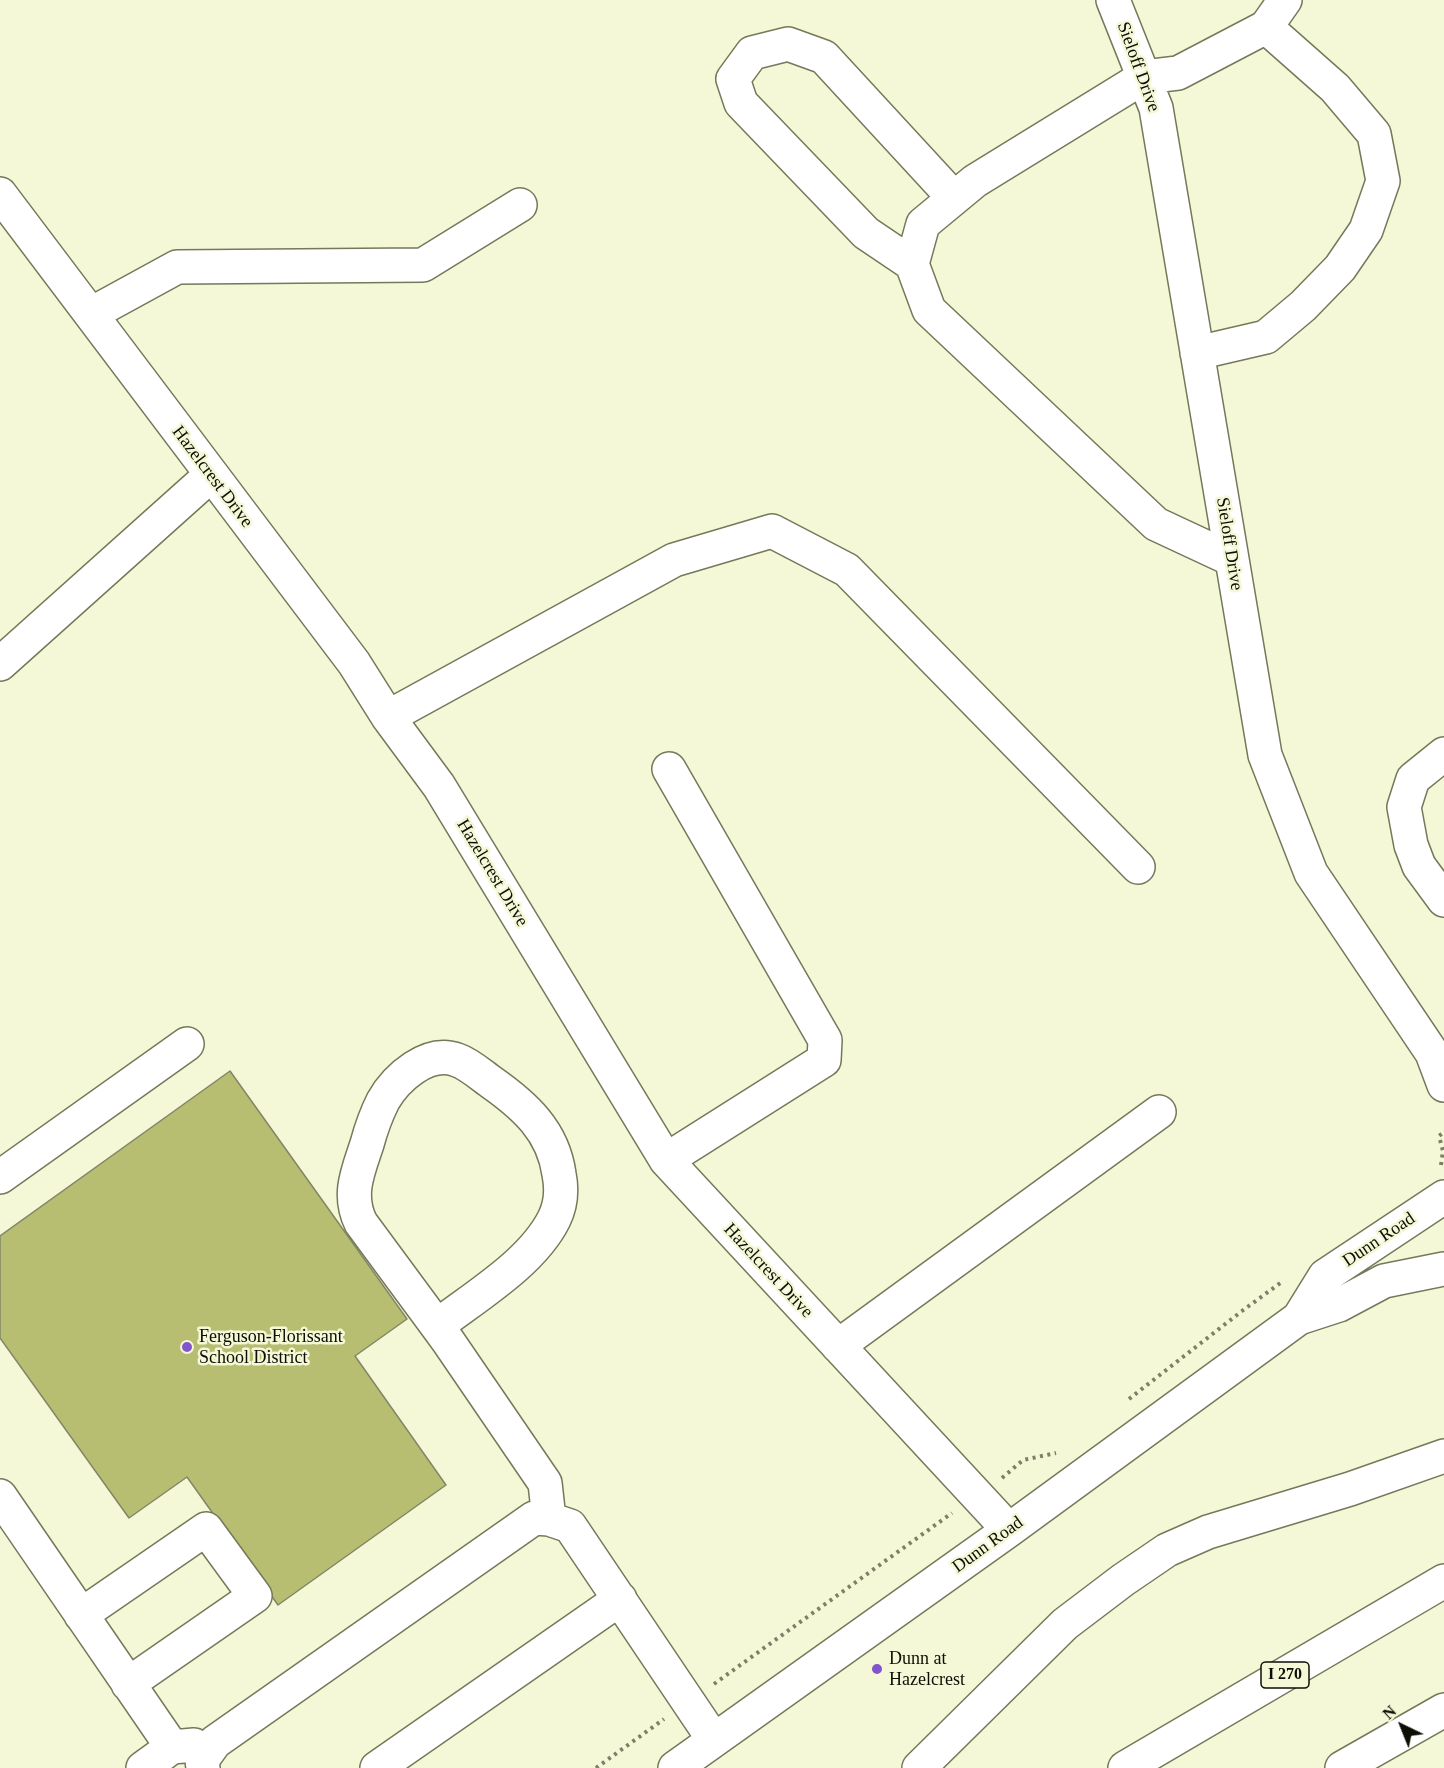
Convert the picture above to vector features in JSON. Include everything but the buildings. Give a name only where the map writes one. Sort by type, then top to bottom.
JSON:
[{"type":"main road","name":"Sieloff Drive","points":[[1113,0],[1156,108],[1265,755],[1311,873],[1436,1045],[1444,1085]]},
{"type":"main road","points":[[1232,559],[1156,524],[929,310],[912,264],[923,224],[975,181],[1144,77],[1178,73],[1266,27],[1285,0]]},
{"type":"main road","points":[[1197,353],[1266,337],[1303,306],[1340,268],[1366,230],[1383,181],[1374,134],[1335,88],[1266,27]]},
{"type":"main road","points":[[912,264],[866,233],[741,103],[733,79],[752,53],[788,44],[824,57],[954,198]]},
{"type":"main road","name":"Hazelcrest Drive","points":[[0,194],[354,663],[388,717],[439,786],[666,1160],[1009,1530]]},
{"type":"main road","points":[[91,314],[177,267],[423,265],[520,205]]},
{"type":"main road","points":[[0,664],[211,476]]},
{"type":"main road","points":[[388,717],[674,560],[772,531],[847,570],[1138,867]]},
{"type":"main road","points":[[1444,754],[1413,778],[1404,807],[1411,845],[1419,866],[1444,900]]},
{"type":"main road","points":[[666,1160],[824,1060],[825,1040],[669,769]]},
{"type":"main road","points":[[0,1177],[187,1044]]},
{"type":"main road","points":[[437,1326],[509,1271],[529,1252],[545,1234],[555,1217],[562,1189],[554,1151],[533,1116],[516,1100],[476,1072],[457,1060],[445,1058],[422,1063],[390,1090],[373,1122],[353,1186],[356,1212],[545,1483],[549,1519]]},
{"type":"main road","points":[[837,1346],[1159,1112]]},
{"type":"main road","name":"Dunn Road","points":[[1299,1318],[1325,1276],[1440,1184]]},
{"type":"main road","name":"Dunn Road","points":[[675,1768],[1009,1530],[1299,1318],[1339,1305],[1384,1281],[1444,1269]]},
{"type":"main road","points":[[919,1768],[1065,1624],[1167,1550],[1208,1532],[1350,1489],[1444,1456]]},
{"type":"main road","points":[[0,1496],[171,1747],[209,1755],[534,1518],[549,1519],[570,1526],[714,1740]]},
{"type":"main road","points":[[81,1615],[206,1528],[255,1596],[128,1684]]},
{"type":"main road","name":"I 270","points":[[1125,1768],[1444,1581]]},
{"type":"main road","points":[[377,1768],[620,1599]]},
{"type":"main road","points":[[1342,1768],[1444,1710]]},
{"type":"main road","points":[[143,1768],[171,1747]]},
{"type":"path","points":[[1440,1184],[1443,1152],[1439,1136],[1444,1132]]},
{"type":"path","points":[[1125,1402],[1290,1276]]},
{"type":"path","points":[[1008,1473],[1023,1460],[1061,1452]]},
{"type":"path","points":[[713,1684],[944,1518]]},
{"type":"path","points":[[596,1768],[666,1718]]},
{"type":"place","name":"Ferguson-Florissant School District","points":[[187,1347]]},
{"type":"place","name":"Dunn at Hazelcrest","points":[[877,1669]]}]
